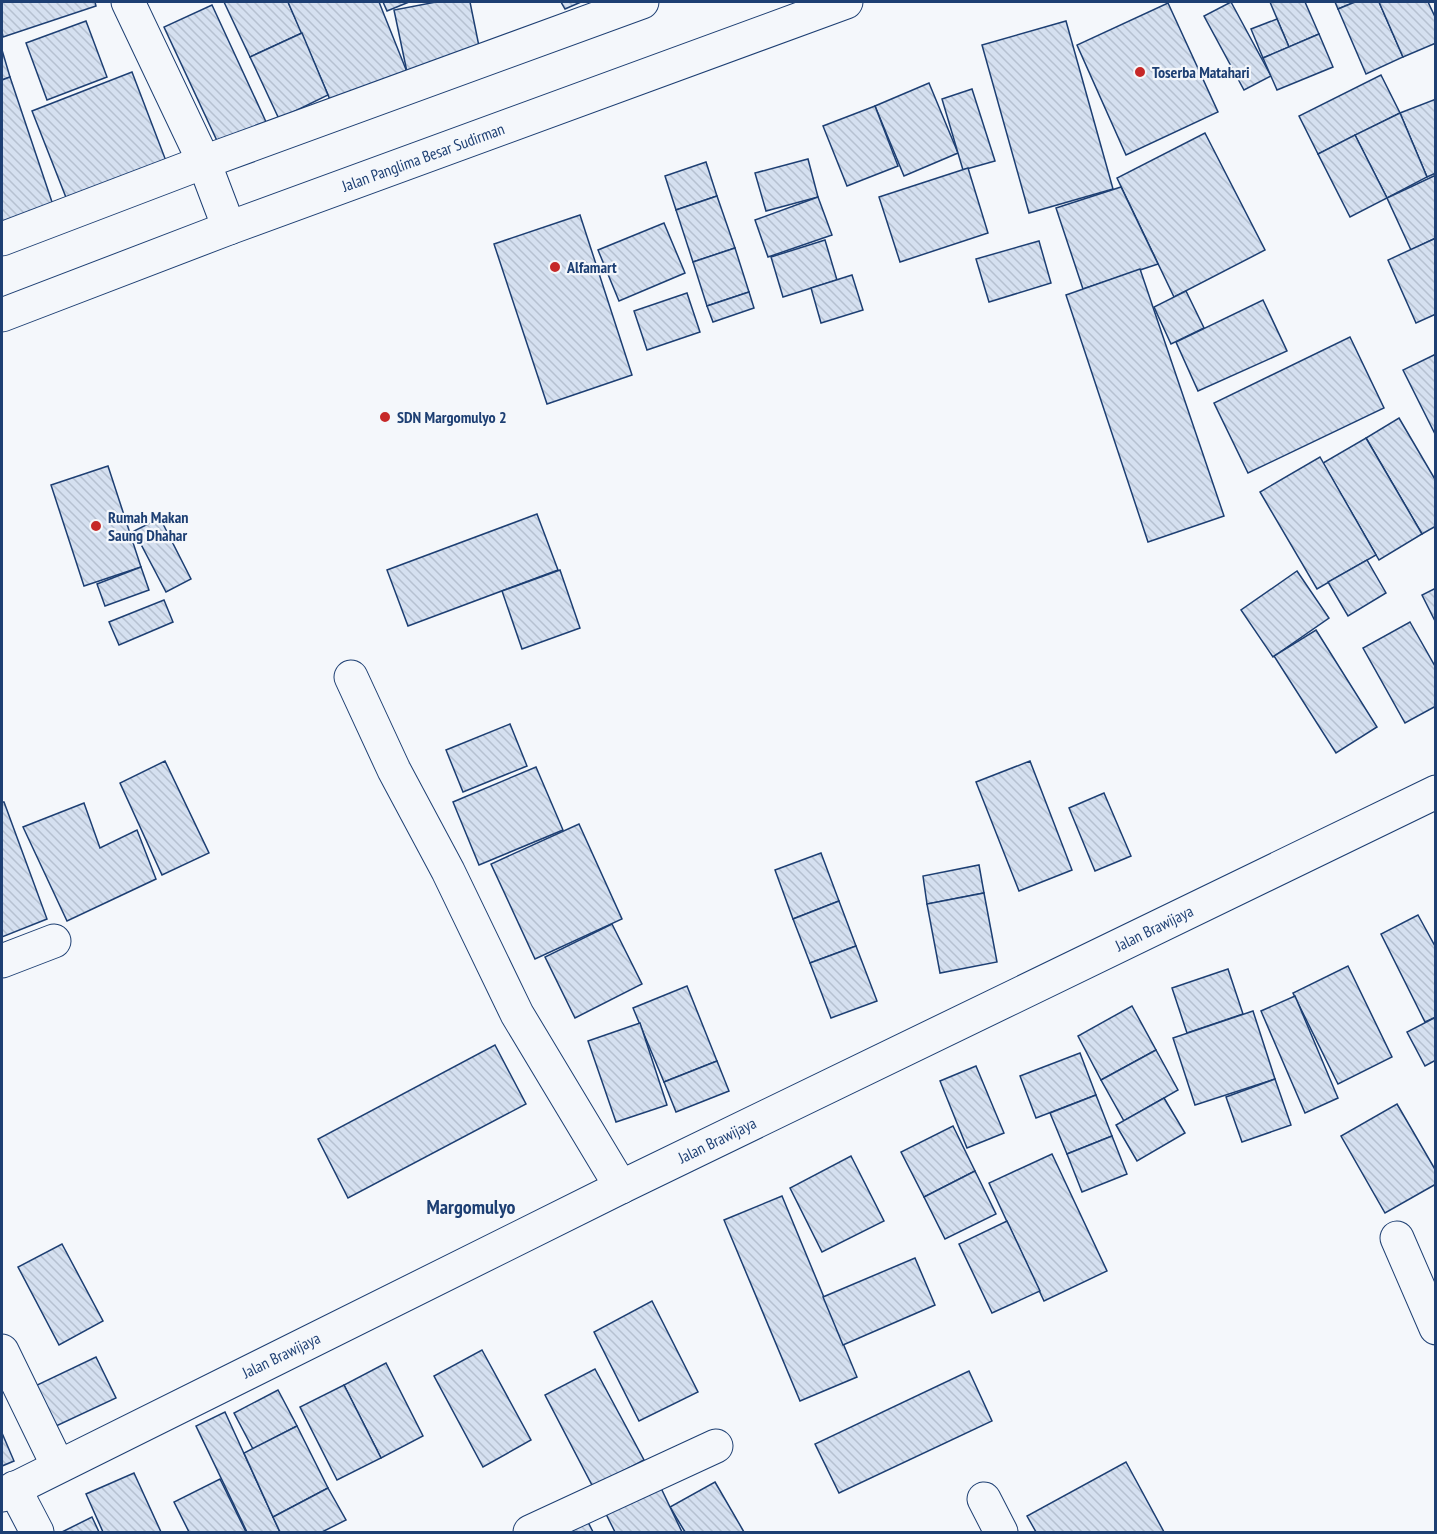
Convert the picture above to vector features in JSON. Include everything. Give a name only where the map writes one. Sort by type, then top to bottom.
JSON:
[{"type":"street","points":[[128,2],[204,162],[229,228]]},
{"type":"street","points":[[2,239],[204,162],[642,2]]},
{"type":"street","name":"Jalan Panglima Besar Sudirman","points":[[2,315],[229,228],[846,2]]},
{"type":"street","points":[[351,677],[394,771],[448,871],[518,1014],[621,1187]]},
{"type":"street","name":"Jalan Brawijaya","points":[[8,1491],[621,1187],[1436,792]]},
{"type":"street","points":[[2,961],[54,941]]},
{"type":"street","points":[[1397,1238],[1436,1328]]},
{"type":"street","points":[[2,1351],[58,1466]]},
{"type":"street","points":[[530,1533],[716,1446]]},
{"type":"street","points":[[8,1491],[37,1533]]},
{"type":"street","points":[[984,1499],[1001,1533]]},
{"type":"building","points":[[2,2],[95,2],[96,6],[3,37]]},
{"type":"building","points":[[224,2],[288,2],[302,33],[250,57]]},
{"type":"building","points":[[288,2],[379,2],[407,72],[331,102]]},
{"type":"building","points":[[383,2],[409,2],[387,11]]},
{"type":"building","points":[[436,2],[470,2],[481,56],[407,72],[394,10]]},
{"type":"building","points":[[561,2],[581,2],[565,9]]},
{"type":"building","points":[[1231,2],[1271,76],[1244,90],[1204,16]]},
{"type":"building","points":[[1270,2],[1305,2],[1319,34],[1289,47]]},
{"type":"building","points":[[1335,2],[1355,2],[1338,9]]},
{"type":"building","points":[[1355,2],[1379,2],[1403,57],[1366,74],[1338,9]]},
{"type":"building","points":[[1379,2],[1428,2],[1436,19],[1436,43],[1403,57]]},
{"type":"building","points":[[1168,3],[1218,112],[1126,155],[1077,45]]},
{"type":"building","points":[[212,5],[267,124],[219,145],[164,27]]},
{"type":"building","points":[[1277,19],[1289,47],[1263,58],[1251,29]]},
{"type":"building","points":[[86,21],[107,77],[47,100],[26,43]]},
{"type":"building","points":[[1066,21],[1113,189],[1029,213],[982,45]]},
{"type":"building","points":[[302,33],[328,95],[279,119],[250,57]]},
{"type":"building","points":[[1319,34],[1333,67],[1277,90],[1263,58]]},
{"type":"building","points":[[2,50],[10,77],[2,80]]},
{"type":"building","points":[[132,72],[166,161],[67,200],[32,111]]},
{"type":"building","points":[[1381,75],[1400,113],[1318,154],[1299,116]]},
{"type":"building","points":[[10,77],[54,208],[2,226],[2,80]]},
{"type":"building","points":[[929,83],[958,153],[904,176],[875,106]]},
{"type":"building","points":[[972,89],[995,161],[963,170],[942,99]]},
{"type":"building","points":[[1436,99],[1436,173],[1427,177],[1400,113]]},
{"type":"building","points":[[875,106],[898,166],[847,186],[823,126]]},
{"type":"building","points":[[1400,113],[1427,177],[1387,198],[1355,135]]},
{"type":"building","points":[[1205,133],[1265,250],[1174,297],[1117,178]]},
{"type":"building","points":[[1355,135],[1387,198],[1350,217],[1318,154]]},
{"type":"building","points":[[808,159],[818,197],[766,211],[755,173]]},
{"type":"building","points":[[706,162],[717,196],[676,210],[665,176]]},
{"type":"building","points":[[968,168],[988,233],[900,262],[879,197]]},
{"type":"building","points":[[1436,175],[1436,238],[1411,250],[1387,198]]},
{"type":"building","points":[[1121,187],[1158,264],[1083,289],[1056,208]]},
{"type":"building","points":[[717,196],[735,248],[693,262],[676,210]]},
{"type":"building","points":[[818,197],[832,235],[768,257],[755,220]]},
{"type":"building","points":[[580,215],[632,375],[547,404],[494,244]]},
{"type":"building","points":[[664,223],[685,273],[619,301],[598,250]]},
{"type":"building","points":[[1436,238],[1436,314],[1416,323],[1388,260]]},
{"type":"building","points":[[825,240],[837,280],[783,297],[771,257]]},
{"type":"building","points":[[1039,241],[1051,283],[989,302],[976,259]]},
{"type":"building","points":[[735,248],[749,292],[707,306],[693,262]]},
{"type":"building","points":[[1140,269],[1224,516],[1148,542],[1066,295]]},
{"type":"building","points":[[852,275],[863,310],[821,323],[811,288]]},
{"type":"building","points":[[1186,291],[1204,328],[1171,344],[1154,307]]},
{"type":"building","points":[[749,292],[754,308],[713,322],[707,306]]},
{"type":"building","points":[[687,293],[700,332],[647,350],[634,311]]},
{"type":"building","points":[[1263,300],[1287,351],[1198,391],[1176,342]]},
{"type":"building","points":[[1350,337],[1384,408],[1248,473],[1214,403]]},
{"type":"building","points":[[1436,354],[1436,436],[1403,370]]},
{"type":"building","points":[[1399,418],[1436,481],[1436,526],[1422,534],[1366,438]]},
{"type":"building","points":[[1366,438],[1422,534],[1379,560],[1323,463]]},
{"type":"building","points":[[1320,457],[1376,555],[1317,589],[1260,492]]},
{"type":"building","name":"Rumah Makan Saung Dhahar","points":[[108,466],[141,567],[84,586],[51,485]]},
{"type":"building","points":[[537,514],[558,570],[408,626],[387,570]]},
{"type":"building","points":[[160,518],[191,579],[166,592],[134,531]]},
{"type":"building","points":[[1367,560],[1386,593],[1348,616],[1328,582]]},
{"type":"building","points":[[141,567],[149,590],[105,606],[97,584]]},
{"type":"building","points":[[560,570],[580,628],[522,649],[502,591]]},
{"type":"building","points":[[1297,571],[1329,618],[1273,657],[1241,610]]},
{"type":"building","points":[[1436,588],[1436,623],[1422,595]]},
{"type":"building","points":[[164,600],[173,622],[119,645],[109,622]]},
{"type":"building","points":[[1410,622],[1436,668],[1436,706],[1405,723],[1363,648]]},
{"type":"building","points":[[1316,630],[1377,727],[1336,753],[1274,656]]},
{"type":"building","points":[[510,724],[527,766],[463,792],[446,750]]},
{"type":"building","points":[[165,761],[209,853],[162,875],[120,783]]},
{"type":"building","points":[[1030,761],[1072,870],[1019,891],[976,782]]},
{"type":"building","points":[[536,767],[563,830],[479,865],[453,802]]},
{"type":"building","points":[[1104,793],[1131,856],[1095,871],[1069,808]]},
{"type":"building","points":[[2,802],[4,802],[47,919],[2,937]]},
{"type":"building","points":[[84,803],[100,848],[137,830],[156,879],[67,921],[23,827]]},
{"type":"building","points":[[579,824],[622,919],[535,959],[491,864]]},
{"type":"building","points":[[821,853],[839,901],[793,919],[775,870]]},
{"type":"building","points":[[979,865],[984,893],[927,904],[923,876]]},
{"type":"building","points":[[984,893],[997,962],[940,973],[927,904]]},
{"type":"building","points":[[839,901],[856,946],[810,963],[793,919]]},
{"type":"building","points":[[1418,915],[1436,948],[1436,1017],[1425,1022],[1381,934]]},
{"type":"building","points":[[612,924],[642,984],[575,1018],[545,957]]},
{"type":"building","points":[[856,946],[877,1001],[831,1018],[810,963]]},
{"type":"building","points":[[1348,966],[1392,1057],[1338,1084],[1293,993]]},
{"type":"building","points":[[1228,969],[1243,1014],[1187,1033],[1172,988]]},
{"type":"building","points":[[687,986],[717,1061],[664,1082],[633,1008]]},
{"type":"building","points":[[1295,996],[1338,1098],[1305,1113],[1261,1011]]},
{"type":"building","points":[[1132,1006],[1156,1050],[1101,1080],[1078,1036]]},
{"type":"building","points":[[1253,1011],[1275,1079],[1195,1105],[1173,1038]]},
{"type":"building","points":[[1436,1017],[1436,1060],[1425,1066],[1407,1032]]},
{"type":"building","points":[[640,1023],[667,1105],[616,1122],[588,1041]]},
{"type":"building","points":[[495,1045],[526,1104],[348,1198],[318,1139]]},
{"type":"building","points":[[1156,1050],[1178,1090],[1124,1121],[1101,1080]]},
{"type":"building","points":[[1080,1053],[1096,1095],[1036,1118],[1020,1076]]},
{"type":"building","points":[[717,1061],[729,1091],[676,1112],[664,1082]]},
{"type":"building","points":[[976,1066],[1004,1133],[967,1148],[940,1081]]},
{"type":"building","points":[[1275,1079],[1291,1125],[1242,1142],[1226,1097]]},
{"type":"building","points":[[1096,1095],[1112,1136],[1067,1154],[1050,1113]]},
{"type":"building","points":[[1164,1098],[1185,1133],[1137,1161],[1116,1125]]},
{"type":"building","points":[[1397,1104],[1436,1171],[1436,1184],[1385,1213],[1341,1136]]},
{"type":"building","points":[[953,1126],[975,1171],[924,1197],[901,1152]]},
{"type":"building","points":[[1112,1136],[1127,1174],[1082,1192],[1067,1154]]},
{"type":"building","points":[[1052,1154],[1107,1271],[1044,1301],[989,1183]]},
{"type":"building","points":[[851,1156],[884,1221],[822,1252],[790,1188]]},
{"type":"building","points":[[975,1171],[996,1214],[945,1239],[924,1197]]},
{"type":"building","points":[[782,1196],[857,1377],[800,1401],[724,1220]]},
{"type":"building","points":[[1007,1221],[1040,1291],[992,1313],[959,1244]]},
{"type":"building","points":[[62,1244],[103,1321],[59,1345],[18,1267]]},
{"type":"building","points":[[915,1258],[935,1305],[843,1345],[823,1297]]},
{"type":"building","points":[[652,1301],[698,1392],[639,1421],[594,1332]]},
{"type":"building","points":[[482,1350],[531,1440],[483,1467],[434,1376]]},
{"type":"building","points":[[96,1357],[116,1398],[54,1427],[35,1386]]},
{"type":"building","points":[[386,1363],[423,1436],[381,1458],[344,1385]]},
{"type":"building","points":[[595,1369],[644,1460],[593,1487],[545,1395]]},
{"type":"building","points":[[969,1371],[992,1421],[839,1493],[815,1444]]},
{"type":"building","points":[[344,1385],[381,1458],[337,1480],[300,1407]]},
{"type":"building","points":[[278,1390],[297,1426],[253,1449],[234,1413]]},
{"type":"building","points":[[225,1412],[280,1532],[247,1532],[196,1426]]},
{"type":"building","points":[[297,1426],[328,1488],[273,1517],[244,1453]]},
{"type":"building","points":[[2,1433],[14,1461],[2,1466]]},
{"type":"building","points":[[1126,1462],[1164,1532],[1036,1532],[1027,1516]]},
{"type":"building","points":[[134,1473],[161,1532],[103,1532],[86,1494]]},
{"type":"building","points":[[220,1479],[246,1532],[189,1532],[174,1502]]},
{"type":"building","points":[[715,1482],[744,1532],[685,1532],[670,1507]]},
{"type":"building","points":[[660,1486],[682,1532],[615,1532],[605,1512]]},
{"type":"building","points":[[328,1488],[346,1520],[322,1532],[280,1532],[273,1517]]},
{"type":"building","points":[[92,1517],[99,1532],[62,1532]]},
{"type":"building","points":[[587,1520],[593,1532],[563,1532]]},
{"type":"place","name":"Toserba Matahari","points":[[1140,72]]},
{"type":"place","name":"Alfamart","points":[[555,267]]},
{"type":"place","name":"SDN Margomulyo 2","points":[[385,417]]},
{"type":"place","name":"Rumah Makan Saung Dhahar","points":[[96,526]]},
{"type":"district","name":"Margomulyo","points":[[471,1207]]}]
